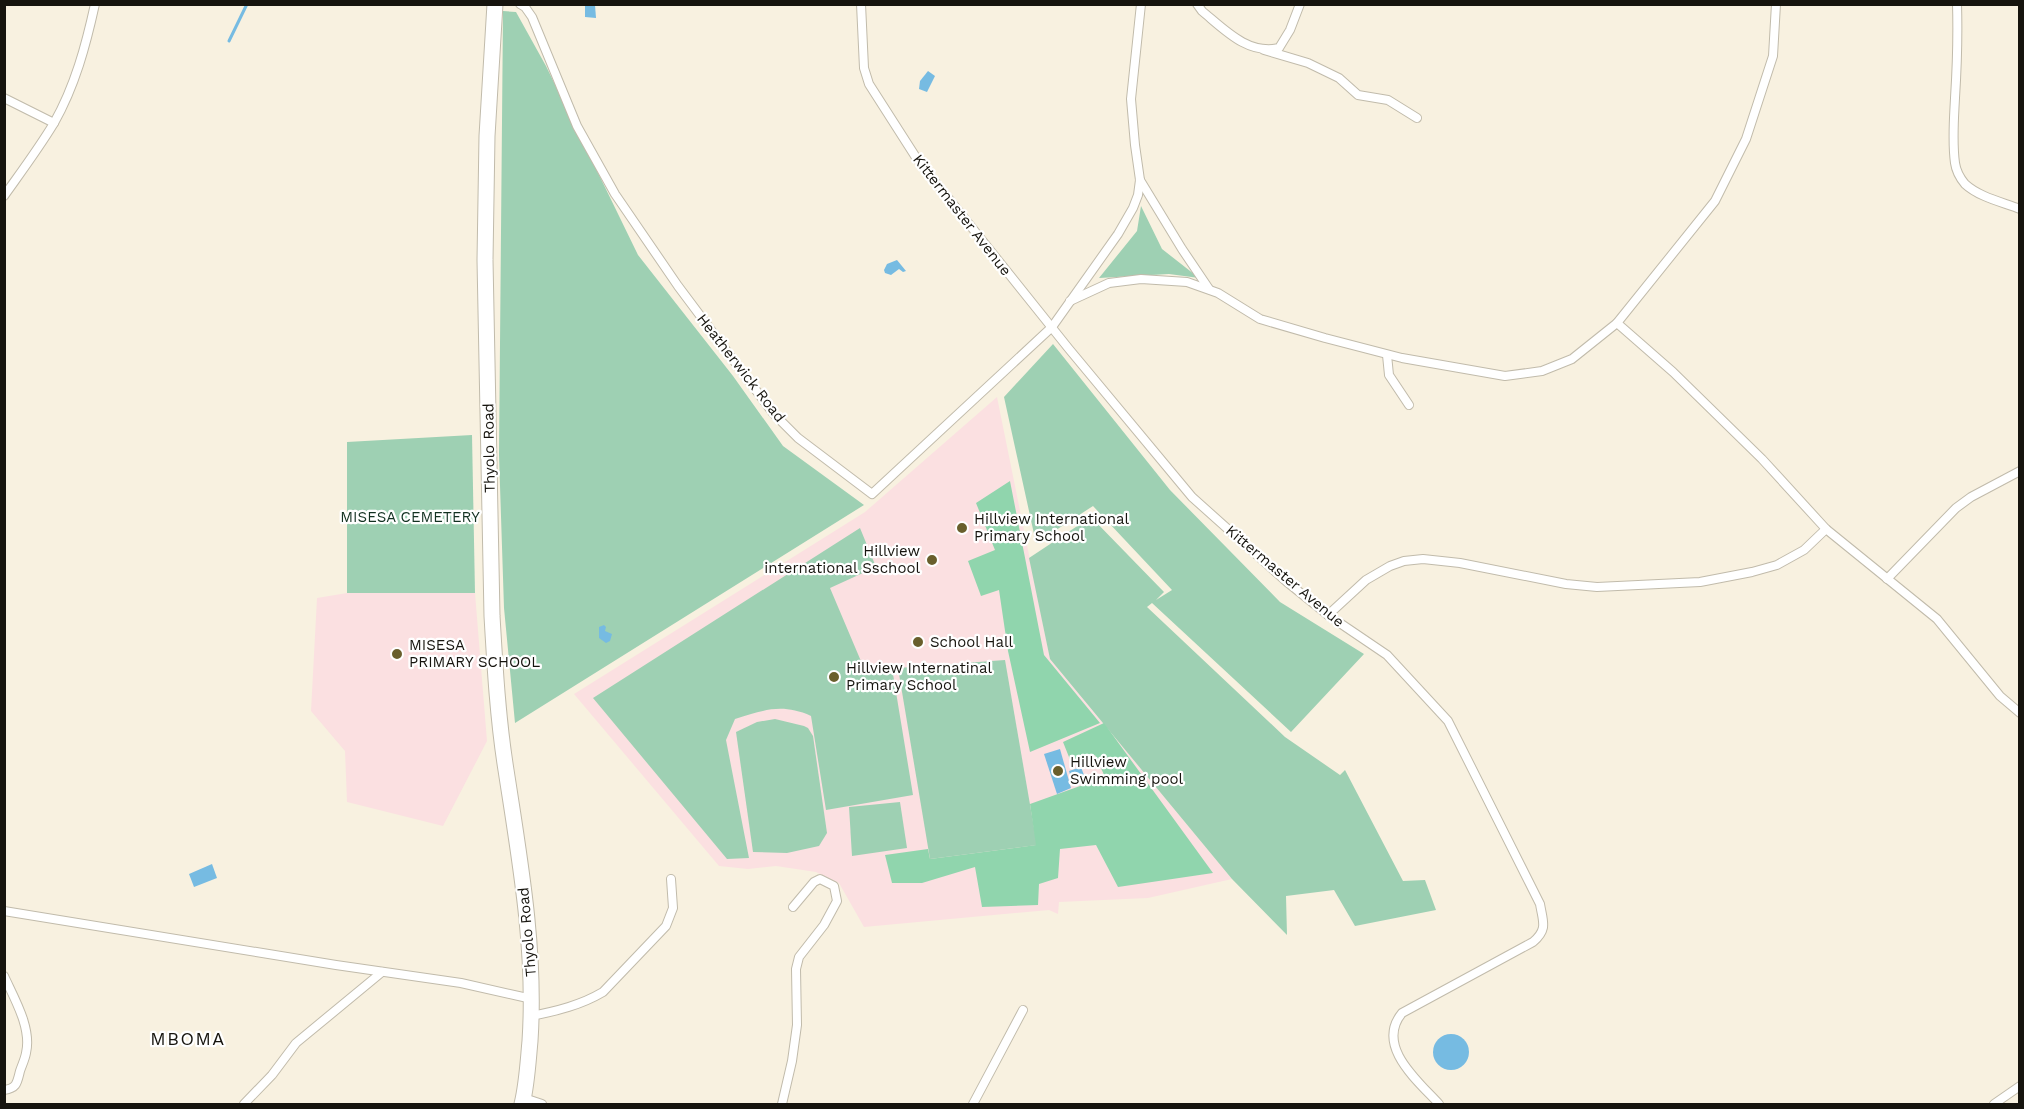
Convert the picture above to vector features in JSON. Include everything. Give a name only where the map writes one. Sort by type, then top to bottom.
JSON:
[{"type":"highway","name":"Thyolo Road","points":[[495,4],[488,136],[485,260],[492,616],[494,660],[506,768],[528,918],[533,999],[523,1101]]},
{"type":"street","points":[[4,196],[54,123],[71,86],[87,39],[95,4]]},
{"type":"street","name":"Heatherwick Road","points":[[520,4],[532,17],[578,126],[609,184],[678,286],[773,413],[798,438],[872,494],[1052,327]]},
{"type":"street","name":"Kittermaster Avenue","points":[[861,4],[864,68],[869,84],[917,159],[1052,327],[1192,497],[1287,582],[1328,615],[1387,655],[1448,721],[1540,904],[1545,928],[1533,942],[1402,1013],[1393,1027],[1393,1040],[1399,1058],[1439,1104]]},
{"type":"street","points":[[1052,327],[1118,234],[1138,195],[1140,180],[1131,99],[1141,4]]},
{"type":"street","points":[[1197,4],[1202,11],[1240,42],[1308,63],[1339,78],[1358,95],[1388,100],[1417,118]]},
{"type":"street","points":[[1264,50],[1279,48],[1290,30],[1300,4]]},
{"type":"street","points":[[1068,302],[1109,283],[1141,279],[1187,282],[1218,293],[1260,319],[1387,355],[1505,376],[1542,371],[1572,359],[1617,323],[1715,201],[1746,139],[1773,56],[1776,4]]},
{"type":"street","points":[[1957,4],[1958,44],[1954,133],[1958,173],[1963,182],[1972,189],[2019,209]]},
{"type":"street","points":[[4,98],[54,123]]},
{"type":"street","points":[[1140,180],[1209,290]]},
{"type":"street","points":[[1617,323],[1673,372],[1762,459],[1826,529],[1937,619],[2000,696],[2019,713]]},
{"type":"street","points":[[1387,355],[1389,375],[1409,405]]},
{"type":"street","points":[[1887,579],[1956,507],[2019,471]]},
{"type":"street","points":[[1328,615],[1366,580],[1404,561],[1423,559],[1460,563],[1566,584],[1596,587],[1700,582],[1777,565],[1804,550],[1826,529]]},
{"type":"street","points":[[2009,704],[2019,705]]},
{"type":"street","points":[[531,1016],[563,1009],[592,999],[603,992],[666,926],[673,908],[671,879]]},
{"type":"street","points":[[782,1104],[792,1061],[797,1025],[796,969],[799,957],[824,925],[837,901],[834,886],[820,879],[814,882],[793,907]]},
{"type":"street","points":[[4,911],[461,983],[533,999]]},
{"type":"street","points":[[244,1104],[272,1075],[296,1043],[382,972]]},
{"type":"street","points":[[4,976],[24,1024],[27,1042],[17,1084],[13,1089],[4,1090]]},
{"type":"street","points":[[973,1104],[1023,1010]]},
{"type":"street","points":[[1994,1104],[2019,1086]]},
{"type":"street","points":[[523,1101],[542,1104]]},
{"type":"shaded area","name":"Hillview Internatinal Primary School","points":[[997,397],[1050,659],[1232,879],[1148,898],[1059,902],[1058,914],[1049,910],[864,927],[839,883],[816,872],[776,866],[748,869],[719,866],[574,694],[865,512]]},
{"type":"shaded area","name":"MISESA PRIMARY SCHOOL","points":[[347,593],[475,593],[487,741],[443,826],[347,802],[345,751],[311,711],[317,598]]},
{"type":"green space","points":[[503,11],[516,12],[546,66],[638,255],[733,376],[783,446],[864,505],[515,723],[504,608],[499,455]]},
{"type":"green space","points":[[1141,206],[1162,249],[1199,278],[1169,274],[1099,278],[1137,231]]},
{"type":"green space","points":[[1053,344],[1170,490],[1280,602],[1364,654],[1291,732],[1152,603],[1147,607],[1285,737],[1340,775],[1345,770],[1403,881],[1425,880],[1436,910],[1355,926],[1334,890],[1286,896],[1287,935],[1232,879],[1050,659],[1029,558],[1091,517],[1164,592],[1156,600],[1172,590],[1093,506],[1036,543],[1004,397]]},
{"type":"green space","name":"MISESA CEMETERY","points":[[472,435],[475,593],[347,593],[347,442]]},
{"type":"green space","points":[[1010,481],[1044,655],[1100,723],[1030,752],[1008,651],[999,590],[981,596],[968,561],[995,550],[976,503]]},
{"type":"green space","points":[[860,528],[876,567],[830,588],[866,673],[893,674],[913,795],[826,810],[811,716],[791,710],[773,709],[735,719],[726,740],[749,858],[727,859],[593,698]]},
{"type":"green space","points":[[1005,660],[1037,845],[930,859],[898,668]]},
{"type":"green space","points":[[775,719],[804,726],[813,736],[827,833],[819,846],[787,853],[753,852],[736,732],[757,722]]},
{"type":"green space","points":[[1104,723],[1213,873],[1118,887],[1096,845],[1060,849],[1058,878],[1039,884],[1038,905],[982,907],[975,867],[922,883],[892,883],[885,855],[928,849],[930,859],[1036,845],[1030,804],[1105,777],[1095,755],[1071,762],[1063,742]]},
{"type":"green space","points":[[900,802],[907,848],[852,856],[849,807]]},
{"type":"water","points":[[585,5],[595,5],[596,18],[585,17]]},
{"type":"water","points":[[928,71],[935,76],[927,92],[919,89],[920,81]]},
{"type":"water","points":[[897,260],[906,271],[899,269],[891,275],[885,273],[887,264]]},
{"type":"water","points":[[604,625],[605,631],[612,634],[610,641],[606,643],[599,638],[599,627]]},
{"type":"water","name":"Hillview Swimming pool","points":[[1060,749],[1071,788],[1057,794],[1044,754]]},
{"type":"water","name":"Hillview Swimming pool","points":[[1081,767],[1085,778],[1072,781],[1069,771]]},
{"type":"water","points":[[212,864],[217,878],[194,887],[189,874]]},
{"type":"water","points":[[1451,1034],[1464,1039],[1469,1052],[1464,1065],[1451,1070],[1438,1065],[1433,1052],[1438,1039]]},
{"type":"waterway","points":[[229,41],[247,4]]},
{"type":"place","name":"Hillview International Primary School","points":[[962,528]]},
{"type":"place","name":"Hillview international Sschool","points":[[932,560]]},
{"type":"place","name":"School Hall","points":[[918,642]]},
{"type":"place","name":"MISESA PRIMARY SCHOOL","points":[[397,654]]},
{"type":"place","name":"Hillview Internatinal Primary School","points":[[834,677]]},
{"type":"place","name":"Hillview Swimming pool","points":[[1058,771]]},
{"type":"district","name":"MBOMA","points":[[188,1039]]}]
